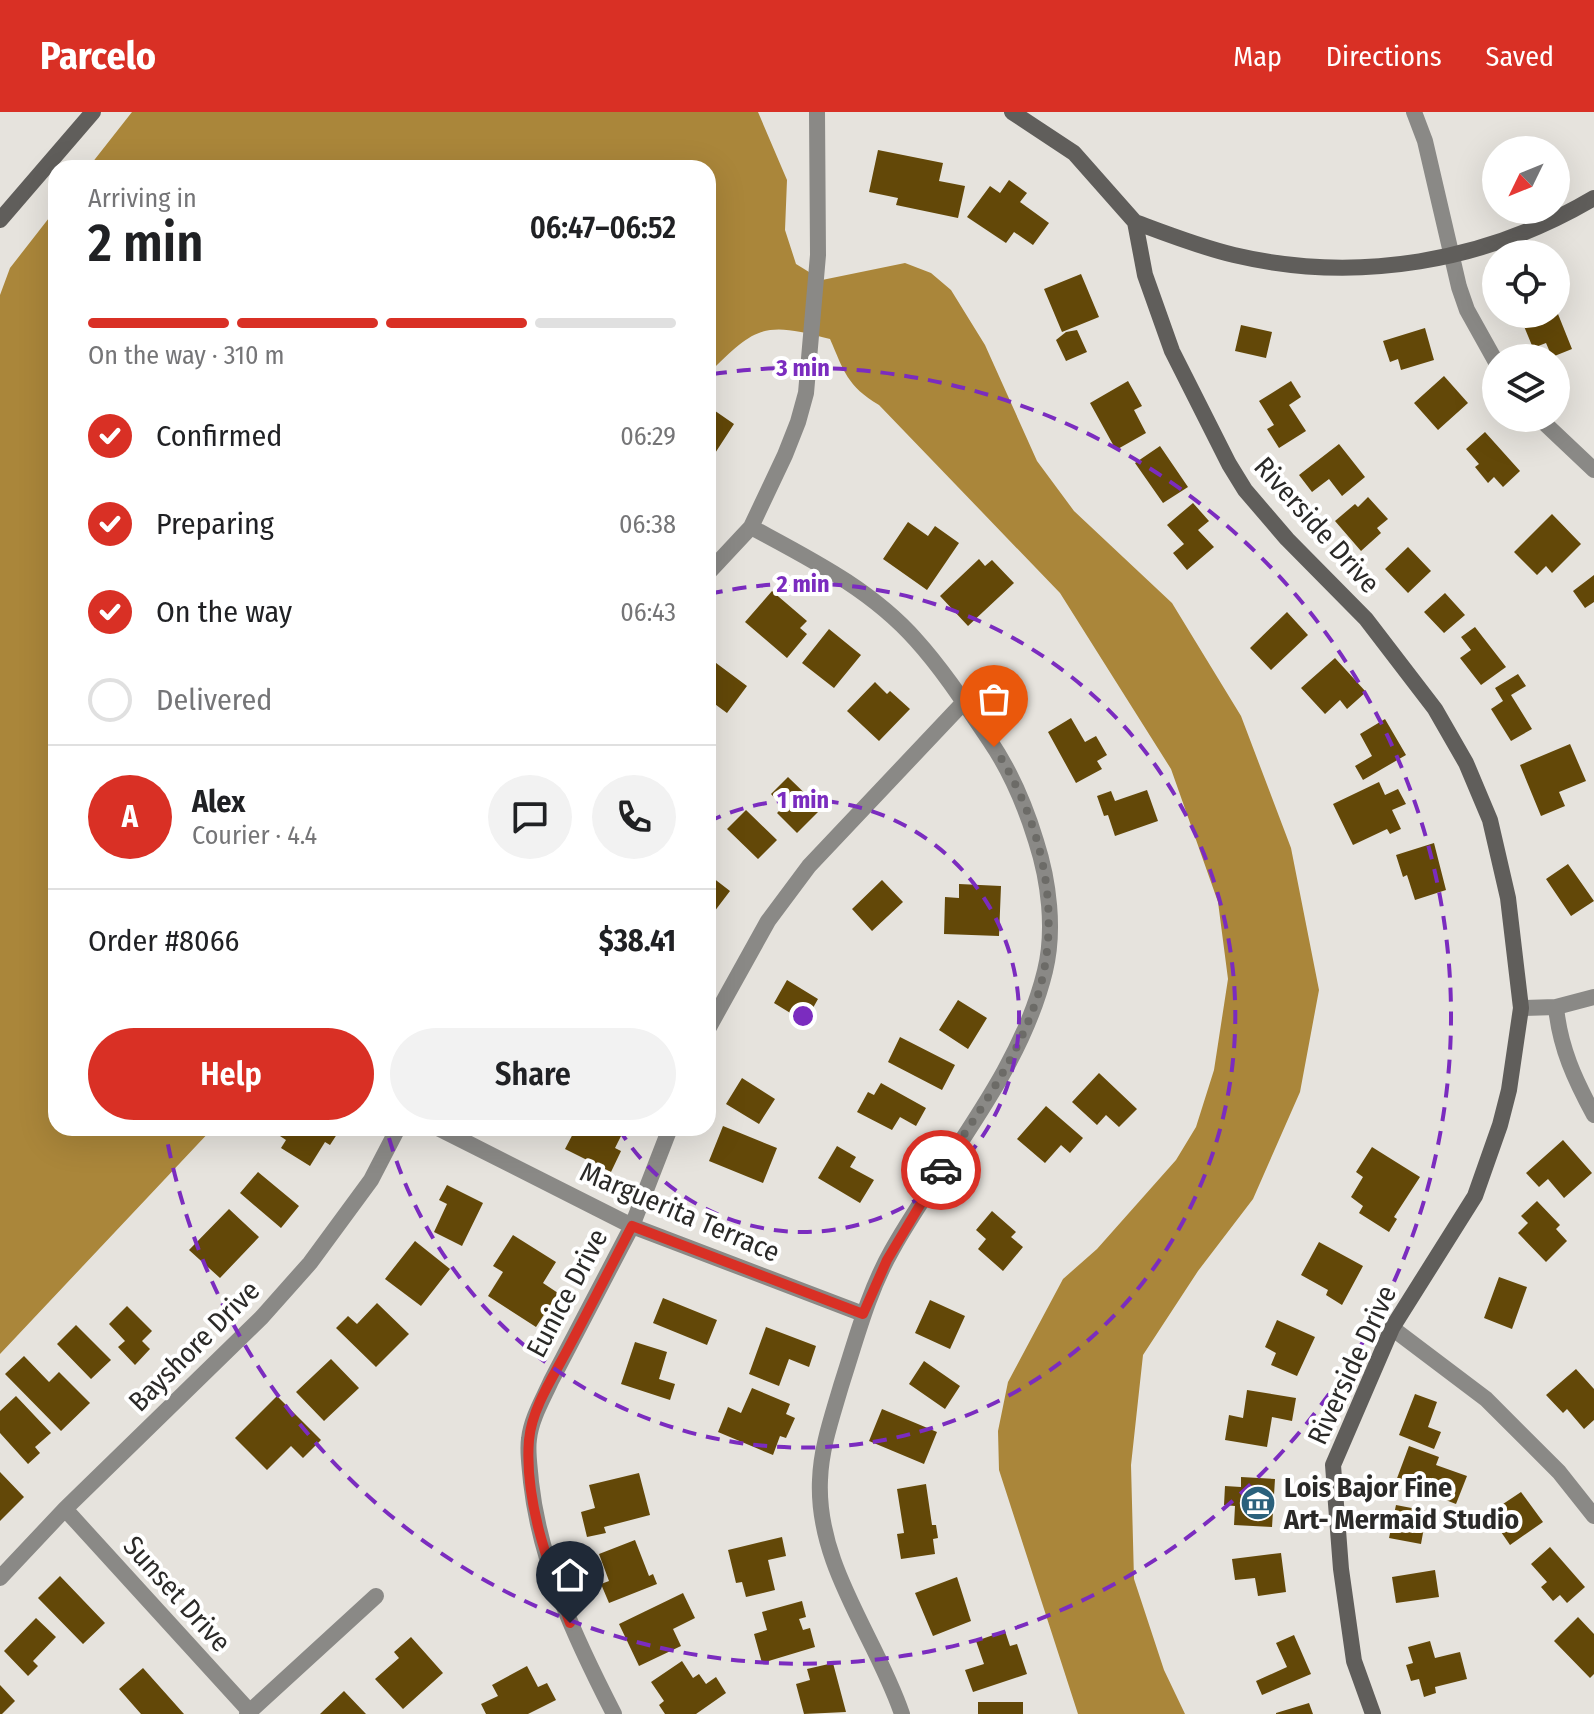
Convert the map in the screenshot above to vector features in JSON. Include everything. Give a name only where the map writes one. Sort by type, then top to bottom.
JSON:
[{"type":"street","points":[[52,160],[93,112]]},
{"type":"street","points":[[716,564],[751,527],[798,422],[806,393],[818,255],[817,112]]},
{"type":"street","points":[[1012,112],[1074,153],[1135,222],[1233,255],[1322,268],[1388,266],[1452,255],[1525,234],[1594,198]]},
{"type":"street","points":[[1414,112],[1425,141],[1467,310],[1486,344]]},
{"type":"street","points":[[0,220],[48,164]]},
{"type":"street","name":"Riverside Drive","points":[[1135,222],[1145,275],[1181,373],[1229,464],[1245,490],[1287,539],[1366,619],[1435,709],[1466,763],[1490,820],[1508,898],[1521,1008],[1509,1090],[1487,1168],[1475,1196],[1392,1328],[1333,1465],[1341,1569],[1354,1661],[1373,1714]]},
{"type":"street","points":[[1554,432],[1594,470]]},
{"type":"street","points":[[751,527],[824,567],[874,602],[915,638],[964,702],[1005,764],[1023,802],[1045,869],[1049,945],[1046,969],[1035,1006],[994,1088],[893,1249],[863,1314],[834,1409],[821,1466],[819,1485],[825,1527],[837,1567],[902,1714]]},
{"type":"street","points":[[716,1015],[768,921],[809,866],[964,702]]},
{"type":"street","points":[[1521,1008],[1556,1007],[1594,997]]},
{"type":"street","points":[[1556,1007],[1561,1041],[1572,1075],[1594,1115]]},
{"type":"street","name":"Bayshore Drive","points":[[0,1578],[65,1509],[251,1328],[310,1263],[371,1180],[394,1136]]},
{"type":"street","name":"Marguerita Terrace","points":[[454,1136],[632,1226],[863,1314]]},
{"type":"street","name":"Eunice Drive","points":[[614,1714],[570,1623],[541,1535],[533,1496],[529,1438],[551,1381],[632,1226],[667,1136]]},
{"type":"street","points":[[1392,1328],[1486,1399],[1559,1472],[1594,1516]]},
{"type":"street","name":"Sunset Drive","points":[[65,1509],[249,1713]]},
{"type":"street","points":[[249,1713],[376,1596]]},
{"type":"shaded area","points":[[132,112],[758,112],[787,180],[785,230],[796,264],[822,280],[905,263],[931,273],[951,290],[985,345],[1037,461],[1074,511],[1172,603],[1241,716],[1291,848],[1319,990],[1300,1092],[1253,1199],[1198,1271],[1143,1355],[1131,1465],[1134,1579],[1164,1670],[1185,1714],[1078,1714],[999,1470],[998,1431],[1008,1382],[1063,1279],[1097,1249],[1176,1160],[1196,1127],[1214,1070],[1228,979],[1218,902],[1171,769],[1060,593],[879,405],[853,384],[830,339],[790,330],[762,332],[738,346],[716,367],[716,160],[94,160]]},
{"type":"shaded area","points":[[48,219],[48,1136],[205,1136],[0,1354],[0,295],[10,268]]},
{"type":"building","points":[[878,150],[943,163],[939,181],[965,186],[958,218],[896,205],[898,198],[869,192]]},
{"type":"building","points":[[1009,180],[1027,193],[1020,202],[1049,223],[1033,245],[1014,232],[1006,243],[967,217],[990,186],[1000,193]]},
{"type":"building","points":[[1081,274],[1099,317],[1062,332],[1044,289]]},
{"type":"building","points":[[1241,325],[1272,332],[1266,358],[1235,351]]},
{"type":"building","points":[[1425,328],[1434,360],[1401,370],[1398,359],[1390,362],[1383,341]]},
{"type":"building","points":[[1525,328],[1564,328],[1570,344],[1546,343],[1531,344]]},
{"type":"building","points":[[1077,330],[1087,352],[1066,361],[1056,340],[1066,332]]},
{"type":"building","points":[[1444,376],[1468,403],[1438,430],[1414,403]]},
{"type":"building","points":[[1128,381],[1142,406],[1134,410],[1146,433],[1116,450],[1090,403]]},
{"type":"building","points":[[1291,381],[1301,397],[1289,405],[1306,431],[1279,448],[1267,429],[1274,425],[1259,401]]},
{"type":"building","points":[[716,412],[734,424],[716,452]]},
{"type":"building","points":[[1485,432],[1520,471],[1503,487],[1494,477],[1488,483],[1475,467],[1479,464],[1466,449]]},
{"type":"building","points":[[1339,444],[1365,477],[1342,496],[1329,479],[1312,492],[1299,475]]},
{"type":"building","points":[[1160,446],[1188,487],[1163,503],[1135,463]]},
{"type":"building","points":[[1368,497],[1388,519],[1377,528],[1381,533],[1361,551],[1335,521]]},
{"type":"building","points":[[1193,503],[1209,521],[1198,530],[1214,547],[1187,570],[1173,553],[1184,544],[1167,525]]},
{"type":"building","points":[[1552,514],[1581,544],[1552,573],[1546,566],[1537,575],[1514,552]]},
{"type":"building","points":[[908,522],[928,536],[935,526],[959,543],[927,590],[883,559]]},
{"type":"building","points":[[1408,547],[1431,571],[1408,593],[1385,569]]},
{"type":"building","points":[[979,559],[985,566],[992,560],[1014,583],[968,626],[940,596]]},
{"type":"building","points":[[1594,575],[1594,602],[1585,608],[1573,591]]},
{"type":"building","points":[[772,591],[807,621],[800,628],[807,634],[787,658],[745,622]]},
{"type":"building","points":[[1445,593],[1465,615],[1444,633],[1424,612]]},
{"type":"building","points":[[1287,612],[1308,635],[1271,670],[1250,648]]},
{"type":"building","points":[[1475,627],[1506,667],[1481,685],[1460,658],[1471,650],[1461,637]]},
{"type":"building","points":[[829,629],[861,655],[834,688],[802,663]]},
{"type":"building","points":[[1335,658],[1366,692],[1347,709],[1340,700],[1325,714],[1301,688]]},
{"type":"building","points":[[716,663],[747,686],[727,713],[716,705]]},
{"type":"building","points":[[1518,674],[1526,686],[1511,695],[1532,729],[1511,741],[1491,709],[1503,701],[1495,688]]},
{"type":"building","points":[[875,682],[910,709],[879,741],[847,711]]},
{"type":"building","points":[[1071,718],[1085,742],[1096,736],[1107,755],[1097,761],[1102,769],[1076,783],[1048,732]]},
{"type":"building","points":[[1385,719],[1406,755],[1363,780],[1355,766],[1372,756],[1360,734]]},
{"type":"building","points":[[1570,744],[1586,781],[1559,792],[1565,806],[1541,816],[1520,765]]},
{"type":"building","points":[[788,777],[821,809],[797,833],[777,813],[783,807],[771,794]]},
{"type":"building","points":[[1379,782],[1385,795],[1398,789],[1406,804],[1392,810],[1401,829],[1390,834],[1387,829],[1353,845],[1333,804]]},
{"type":"building","points":[[1147,790],[1158,821],[1115,836],[1097,796],[1111,791],[1115,801]]},
{"type":"building","points":[[746,810],[777,840],[758,859],[727,829]]},
{"type":"building","points":[[1434,843],[1446,890],[1415,900],[1396,855]]},
{"type":"building","points":[[1568,864],[1594,901],[1571,916],[1546,879]]},
{"type":"building","points":[[716,880],[730,891],[716,909]]},
{"type":"building","points":[[882,880],[903,902],[872,931],[852,909]]},
{"type":"building","points":[[959,884],[1001,886],[999,936],[944,934],[945,897],[959,898]]},
{"type":"building","points":[[787,980],[818,999],[805,1022],[774,1003]]},
{"type":"building","points":[[958,1000],[987,1018],[968,1049],[939,1030]]},
{"type":"building","points":[[900,1037],[955,1065],[942,1090],[888,1062]]},
{"type":"building","points":[[1099,1073],[1137,1109],[1119,1127],[1106,1115],[1097,1125],[1072,1102]]},
{"type":"building","points":[[742,1078],[775,1099],[759,1124],[726,1104]]},
{"type":"building","points":[[881,1083],[926,1108],[916,1126],[900,1117],[892,1130],[857,1112],[868,1092],[874,1095]]},
{"type":"building","points":[[1046,1106],[1083,1138],[1070,1153],[1061,1145],[1045,1163],[1017,1139]]},
{"type":"building","points":[[723,1126],[777,1148],[763,1183],[709,1161]]},
{"type":"building","points":[[280,1136],[336,1136],[330,1145],[325,1142],[310,1166],[281,1148],[286,1140]]},
{"type":"building","points":[[572,1136],[621,1136],[615,1148],[621,1151],[611,1172],[565,1149]]},
{"type":"building","points":[[1563,1140],[1592,1173],[1564,1198],[1548,1179],[1539,1187],[1526,1173]]},
{"type":"building","points":[[837,1146],[856,1157],[850,1167],[874,1180],[860,1203],[818,1178]]},
{"type":"building","points":[[1372,1147],[1420,1177],[1394,1217],[1397,1219],[1389,1232],[1359,1213],[1363,1206],[1351,1197],[1363,1177],[1356,1172]]},
{"type":"building","points":[[258,1172],[299,1206],[281,1228],[240,1193]]},
{"type":"building","points":[[447,1185],[483,1203],[462,1246],[434,1232],[447,1204],[439,1200]]},
{"type":"building","points":[[1537,1201],[1560,1225],[1556,1229],[1567,1241],[1546,1262],[1518,1233],[1528,1223],[1521,1216]]},
{"type":"building","points":[[229,1209],[259,1237],[220,1278],[189,1250]]},
{"type":"building","points":[[992,1211],[1016,1232],[1011,1237],[1023,1247],[1003,1271],[978,1249],[986,1239],[976,1230]]},
{"type":"building","points":[[513,1235],[556,1262],[543,1283],[558,1293],[536,1327],[488,1296],[503,1272],[493,1266]]},
{"type":"building","points":[[415,1241],[450,1269],[421,1306],[385,1279]]},
{"type":"building","points":[[1319,1242],[1363,1266],[1342,1305],[1326,1295],[1328,1290],[1301,1275]]},
{"type":"building","points":[[1499,1277],[1527,1287],[1512,1329],[1484,1318]]},
{"type":"building","points":[[663,1298],[717,1320],[707,1345],[653,1323]]},
{"type":"building","points":[[930,1300],[965,1316],[950,1349],[915,1333]]},
{"type":"building","points":[[377,1303],[409,1334],[376,1367],[336,1328],[348,1316],[357,1324]]},
{"type":"building","points":[[127,1306],[152,1331],[142,1341],[150,1349],[135,1365],[118,1347],[125,1341],[109,1324]]},
{"type":"building","points":[[1277,1320],[1315,1337],[1297,1376],[1271,1365],[1276,1353],[1265,1347]]},
{"type":"building","points":[[76,1325],[111,1360],[91,1379],[57,1344]]},
{"type":"building","points":[[766,1327],[816,1346],[809,1367],[789,1359],[779,1386],[749,1374]]},
{"type":"building","points":[[635,1342],[667,1352],[659,1379],[675,1384],[670,1400],[621,1384]]},
{"type":"building","points":[[24,1356],[49,1382],[59,1372],[90,1403],[61,1431],[5,1374]]},
{"type":"building","points":[[331,1359],[359,1388],[324,1421],[296,1392]]},
{"type":"building","points":[[924,1361],[960,1386],[945,1409],[909,1384]]},
{"type":"building","points":[[1576,1369],[1594,1389],[1594,1420],[1584,1429],[1567,1409],[1563,1413],[1546,1395]]},
{"type":"building","points":[[752,1388],[790,1404],[786,1414],[795,1418],[786,1438],[780,1436],[773,1455],[718,1432],[728,1407],[741,1413]]},
{"type":"building","points":[[1247,1390],[1296,1398],[1292,1421],[1272,1417],[1267,1447],[1225,1440],[1229,1415],[1243,1418]]},
{"type":"building","points":[[1415,1394],[1437,1402],[1428,1427],[1441,1432],[1434,1449],[1399,1435]]},
{"type":"building","points":[[16,1396],[51,1433],[35,1447],[40,1453],[28,1464],[0,1433],[0,1411]]},
{"type":"building","points":[[277,1396],[321,1440],[303,1458],[291,1446],[267,1470],[235,1438]]},
{"type":"building","points":[[882,1409],[937,1432],[924,1464],[869,1441]]},
{"type":"building","points":[[1409,1446],[1439,1457],[1436,1465],[1467,1476],[1456,1504],[1396,1481]]},
{"type":"building","points":[[0,1472],[24,1497],[0,1521]]},
{"type":"building","points":[[639,1473],[650,1515],[604,1527],[606,1533],[587,1537],[581,1512],[595,1508],[589,1485]]},
{"type":"building","points":[[1241,1477],[1275,1479],[1272,1527],[1234,1525],[1235,1506],[1224,1505],[1225,1486],[1241,1487]]},
{"type":"building","points":[[926,1484],[932,1525],[936,1525],[938,1538],[933,1539],[935,1554],[901,1559],[897,1534],[904,1533],[897,1489]]},
{"type":"building","points":[[1521,1492],[1543,1522],[1510,1545],[1499,1529],[1511,1521],[1500,1506]]},
{"type":"building","points":[[1396,1505],[1427,1511],[1421,1544],[1389,1538]]},
{"type":"building","points":[[782,1537],[786,1556],[768,1560],[775,1590],[746,1597],[742,1582],[736,1583],[728,1550]]},
{"type":"building","points":[[635,1540],[649,1576],[653,1574],[657,1584],[609,1603],[601,1584],[609,1581],[599,1554]]},
{"type":"building","points":[[1550,1547],[1585,1587],[1567,1603],[1560,1595],[1553,1601],[1541,1587],[1547,1582],[1531,1564]]},
{"type":"building","points":[[1281,1553],[1286,1592],[1258,1596],[1255,1578],[1235,1580],[1232,1559]]},
{"type":"building","points":[[1435,1570],[1439,1597],[1396,1603],[1392,1577]]},
{"type":"building","points":[[60,1576],[105,1623],[83,1644],[38,1598]]},
{"type":"building","points":[[957,1577],[971,1621],[933,1636],[915,1593]]},
{"type":"building","points":[[683,1593],[695,1618],[673,1629],[681,1646],[639,1666],[619,1624]]},
{"type":"building","points":[[802,1601],[806,1617],[799,1619],[803,1630],[810,1628],[815,1647],[762,1663],[754,1634],[767,1630],[762,1612]]},
{"type":"building","points":[[1578,1617],[1594,1634],[1594,1674],[1590,1678],[1554,1641]]},
{"type":"building","points":[[36,1618],[56,1637],[33,1661],[38,1666],[28,1676],[4,1651]]},
{"type":"building","points":[[1005,1631],[1010,1646],[1017,1644],[1027,1674],[973,1692],[965,1670],[984,1664],[976,1641]]},
{"type":"building","points":[[1294,1635],[1311,1674],[1262,1695],[1256,1681],[1287,1667],[1276,1643]]},
{"type":"building","points":[[411,1637],[443,1673],[403,1709],[375,1679],[399,1658],[394,1652]]},
{"type":"building","points":[[1430,1641],[1435,1658],[1460,1652],[1467,1679],[1435,1687],[1436,1693],[1424,1697],[1419,1679],[1411,1681],[1406,1665],[1413,1663],[1408,1647]]},
{"type":"building","points":[[682,1661],[693,1678],[699,1674],[706,1684],[716,1677],[726,1693],[696,1714],[665,1714],[659,1705],[664,1701],[651,1682]]},
{"type":"building","points":[[833,1663],[846,1712],[804,1714],[796,1684],[810,1680],[807,1669]]},
{"type":"building","points":[[527,1666],[538,1687],[547,1683],[556,1700],[528,1714],[486,1714],[481,1704],[498,1696],[492,1685]]},
{"type":"building","points":[[143,1668],[184,1714],[141,1714],[119,1689]]},
{"type":"building","points":[[0,1685],[15,1701],[2,1714],[0,1714]]},
{"type":"building","points":[[344,1691],[366,1714],[320,1714]]},
{"type":"building","points":[[978,1702],[1023,1702],[1023,1714],[978,1714]]},
{"type":"building","points":[[1309,1703],[1313,1714],[1276,1714],[1276,1713]]},
{"type":"way so far","points":[[941,1170],[994,1088],[1035,1006],[1046,969],[1049,945],[1045,869],[1023,802],[994,747]]},
{"type":"place","name":"Lois Bajor Fine Art- Mermaid Studio","points":[[1258,1503]]},
{"type":"route","points":[[570,1623],[541,1535],[533,1496],[529,1438],[551,1381],[632,1226],[863,1314],[887,1260],[941,1170]]}]
